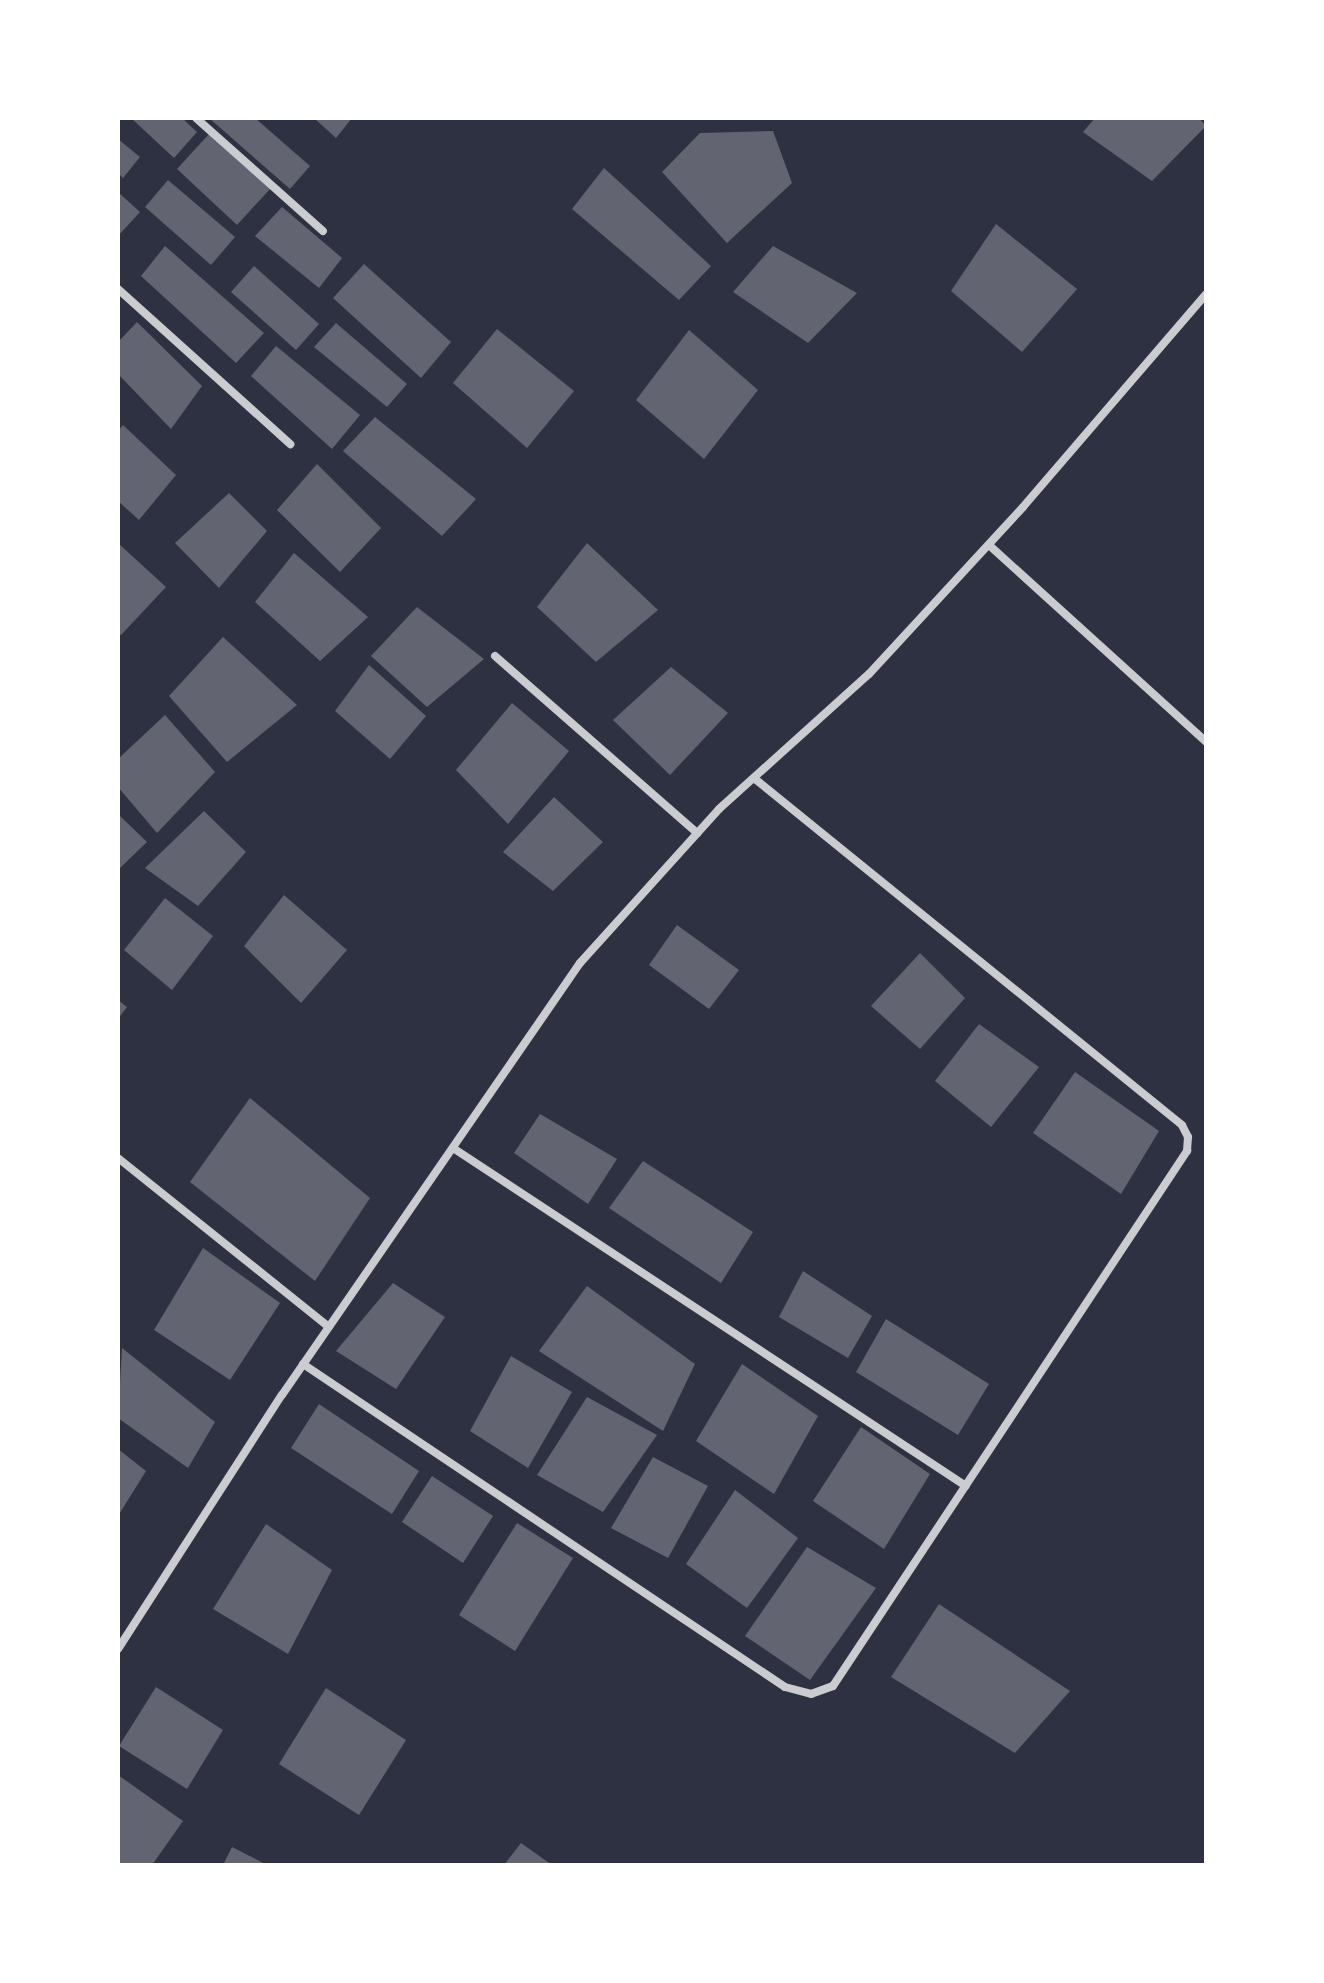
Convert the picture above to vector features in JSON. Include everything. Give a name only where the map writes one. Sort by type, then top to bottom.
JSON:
[{"type":"street","points":[[196,118],[323,231]]},
{"type":"street","points":[[118,289],[290,444]]},
{"type":"street","points":[[118,1649],[303,1364],[580,963],[697,833],[869,674],[989,545],[1206,294]]},
{"type":"street","points":[[989,545],[1206,742]]},
{"type":"street","points":[[495,656],[697,833]]},
{"type":"street","points":[[303,1364],[785,1687],[811,1694],[833,1686],[1187,1151],[1182,1125],[754,778]]},
{"type":"street","points":[[453,1148],[966,1486]]},
{"type":"street","points":[[118,1158],[329,1327]]},
{"type":"building","points":[[131,118],[182,118],[197,132],[174,158]]},
{"type":"building","points":[[209,118],[255,118],[310,166],[290,189]]},
{"type":"building","points":[[314,118],[352,118],[336,138]]},
{"type":"building","points":[[1095,118],[1199,118],[1206,126],[1152,181],[1083,132]]},
{"type":"building","points":[[773,131],[792,183],[727,243],[662,172],[700,133]]},
{"type":"building","points":[[209,134],[270,189],[237,225],[177,169]]},
{"type":"building","points":[[118,139],[140,157],[123,178],[118,173]]},
{"type":"building","points":[[604,168],[711,266],[679,300],[572,209]]},
{"type":"building","points":[[168,180],[235,237],[211,265],[145,207]]},
{"type":"building","points":[[118,192],[140,212],[118,236]]},
{"type":"building","points":[[282,207],[342,258],[319,288],[255,236]]},
{"type":"building","points":[[996,224],[1077,289],[1022,352],[951,291]]},
{"type":"building","points":[[165,246],[264,333],[236,363],[141,276]]},
{"type":"building","points":[[773,246],[857,293],[808,343],[733,292]]},
{"type":"building","points":[[364,264],[451,342],[421,378],[333,298]]},
{"type":"building","points":[[254,266],[319,324],[296,350],[231,292]]},
{"type":"building","points":[[137,322],[202,386],[171,429],[118,374],[118,342]]},
{"type":"building","points":[[336,323],[407,384],[387,407],[314,347]]},
{"type":"building","points":[[497,329],[574,391],[527,448],[453,383]]},
{"type":"building","points":[[689,330],[758,390],[704,459],[636,400]]},
{"type":"building","points":[[276,346],[360,415],[332,449],[251,376]]},
{"type":"building","points":[[375,417],[476,499],[442,536],[343,451]]},
{"type":"building","points":[[123,425],[176,475],[139,520],[118,501],[118,431]]},
{"type":"building","points":[[317,464],[381,528],[340,572],[277,510]]},
{"type":"building","points":[[229,493],[267,531],[219,588],[175,543]]},
{"type":"building","points":[[118,543],[166,587],[121,635],[118,633]]},
{"type":"building","points":[[587,543],[658,610],[596,662],[537,607]]},
{"type":"building","points":[[294,553],[368,617],[320,661],[255,602]]},
{"type":"building","points":[[417,607],[484,659],[427,707],[371,656]]},
{"type":"building","points":[[223,637],[297,705],[227,762],[169,696]]},
{"type":"building","points":[[369,665],[426,716],[390,759],[335,711]]},
{"type":"building","points":[[671,667],[728,713],[670,775],[613,720]]},
{"type":"building","points":[[512,703],[569,751],[508,824],[456,770]]},
{"type":"building","points":[[165,715],[215,772],[157,833],[118,787],[118,759]]},
{"type":"building","points":[[554,797],[603,842],[553,891],[503,852]]},
{"type":"building","points":[[204,811],[246,852],[198,906],[145,868]]},
{"type":"building","points":[[118,814],[147,842],[118,870]]},
{"type":"building","points":[[284,895],[347,950],[301,1003],[244,946]]},
{"type":"building","points":[[165,898],[213,936],[172,990],[124,950]]},
{"type":"building","points":[[677,925],[739,970],[709,1009],[649,965]]},
{"type":"building","points":[[920,953],[965,998],[920,1049],[871,1006]]},
{"type":"building","points":[[118,1000],[127,1007],[118,1019]]},
{"type":"building","points":[[979,1024],[1039,1067],[991,1127],[935,1081]]},
{"type":"building","points":[[1075,1072],[1159,1131],[1121,1194],[1033,1133]]},
{"type":"building","points":[[250,1098],[370,1198],[315,1281],[190,1182]]},
{"type":"building","points":[[540,1114],[617,1159],[588,1204],[514,1153]]},
{"type":"building","points":[[643,1161],[753,1232],[721,1283],[609,1208]]},
{"type":"building","points":[[203,1248],[280,1303],[230,1380],[154,1330]]},
{"type":"building","points":[[803,1271],[872,1316],[848,1358],[779,1317]]},
{"type":"building","points":[[393,1283],[445,1317],[396,1389],[336,1351]]},
{"type":"building","points":[[587,1286],[695,1364],[663,1431],[539,1351]]},
{"type":"building","points":[[886,1319],[989,1384],[958,1435],[856,1372]]},
{"type":"building","points":[[122,1348],[215,1422],[188,1468],[118,1418]]},
{"type":"building","points":[[511,1356],[572,1392],[528,1468],[470,1431]]},
{"type":"building","points":[[742,1364],[818,1416],[774,1494],[696,1441]]},
{"type":"building","points":[[587,1397],[657,1435],[603,1512],[537,1475]]},
{"type":"building","points":[[319,1404],[419,1471],[392,1514],[291,1448]]},
{"type":"building","points":[[861,1427],[930,1474],[884,1549],[813,1501]]},
{"type":"building","points":[[118,1449],[146,1471],[118,1516]]},
{"type":"building","points":[[653,1457],[708,1486],[668,1558],[611,1528]]},
{"type":"building","points":[[432,1476],[493,1516],[463,1563],[402,1522]]},
{"type":"building","points":[[735,1490],[798,1538],[747,1608],[686,1564]]},
{"type":"building","points":[[517,1523],[573,1558],[515,1651],[459,1615]]},
{"type":"building","points":[[266,1524],[332,1570],[288,1654],[213,1609]]},
{"type":"building","points":[[807,1547],[876,1588],[810,1680],[745,1636]]},
{"type":"building","points":[[939,1604],[1070,1691],[1015,1753],[891,1677]]},
{"type":"building","points":[[156,1687],[223,1730],[187,1789],[119,1746]]},
{"type":"building","points":[[326,1688],[406,1740],[359,1815],[279,1764]]},
{"type":"building","points":[[118,1775],[183,1821],[152,1865],[118,1865]]},
{"type":"building","points":[[521,1843],[552,1865],[504,1865]]},
{"type":"building","points":[[232,1847],[267,1865],[223,1865]]}]
